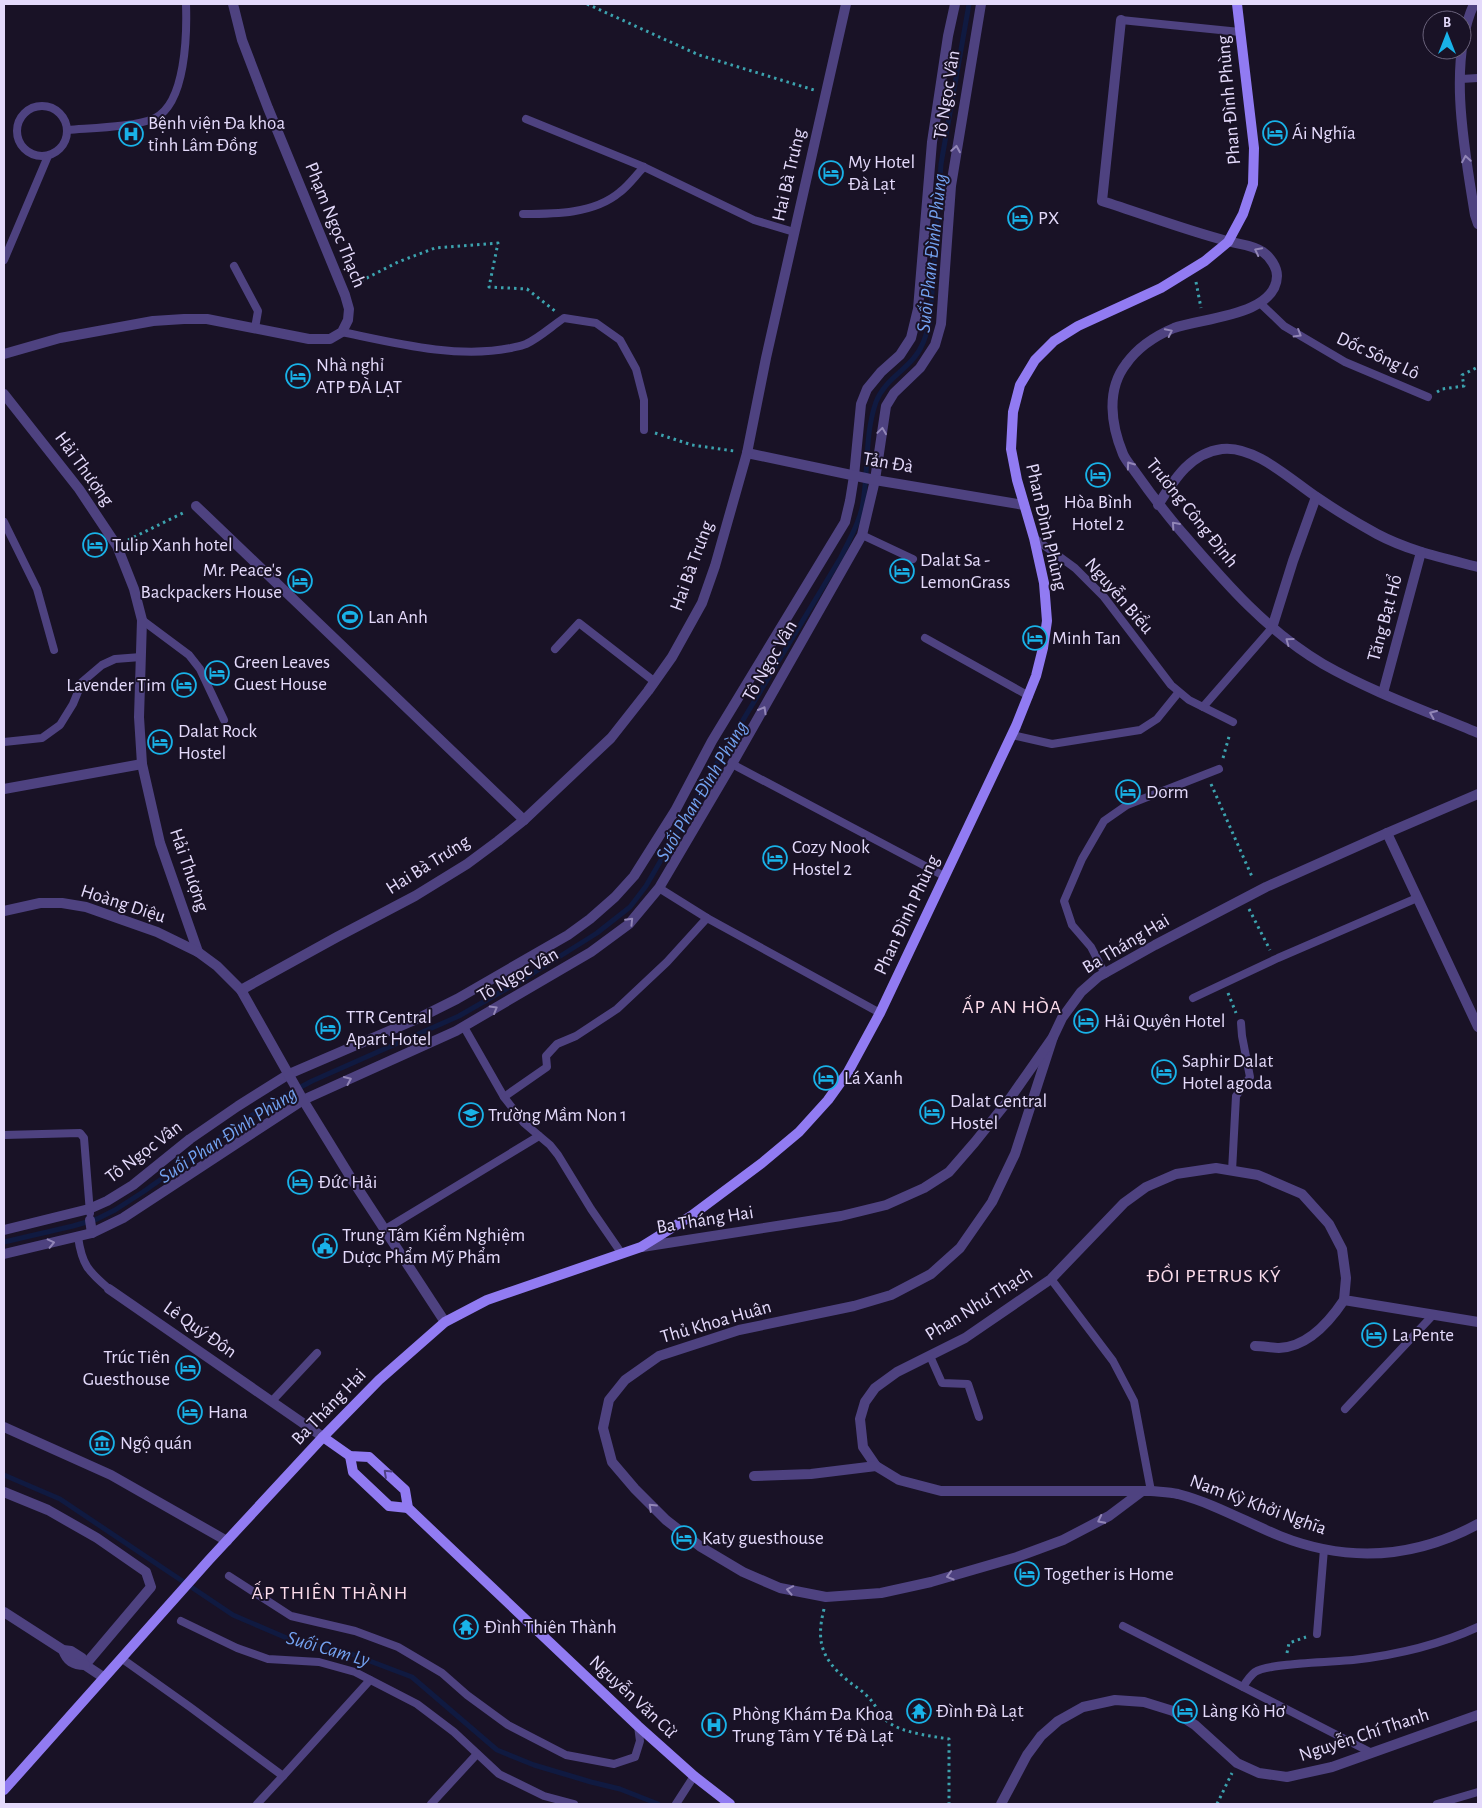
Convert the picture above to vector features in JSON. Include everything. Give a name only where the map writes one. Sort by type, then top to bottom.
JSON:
[{"type":"main road","name":"Phan Đình Phùng","points":[[641,1247],[691,1216],[762,1163],[799,1132],[828,1100],[848,1072],[880,1014],[1012,735],[1029,696],[1044,648],[1047,621],[1044,584],[1012,449],[1013,412],[1020,385],[1035,360],[1054,341],[1078,326],[1161,288],[1205,261],[1228,242],[1243,214],[1253,184],[1254,148],[1237,4]]},
{"type":"main road","name":"Ba Tháng Hai","points":[[4,1790],[103,1677],[171,1605],[209,1560],[323,1436],[379,1380],[445,1322],[487,1300],[641,1247]]},
{"type":"main road","name":"Nguyễn Văn Cừ","points":[[323,1436],[350,1456],[369,1457],[405,1490],[408,1508],[638,1726],[694,1776],[730,1804]]},
{"type":"main road","points":[[350,1456],[353,1472],[388,1506],[408,1508]]},
{"type":"street","name":"Phạm Ngọc Thạch","points":[[233,4],[242,40],[268,108],[344,290],[349,309],[348,320],[342,332]]},
{"type":"street","name":"Hai Bà Trưng","points":[[242,990],[422,892],[467,864],[524,820],[611,738],[672,658],[702,603],[715,566],[747,452],[766,358],[846,4]]},
{"type":"street","name":"Tô Ngọc Vân","points":[[4,1230],[89,1209],[107,1200],[133,1185],[190,1139],[289,1074],[418,1019],[457,999],[568,935],[615,898],[634,876],[675,811],[717,733],[844,522],[854,476],[861,404],[867,389],[881,372],[900,355],[911,338],[918,309],[932,142],[948,36],[955,4]]},
{"type":"street","name":"Tô Ngọc Vân","points":[[4,1254],[78,1237],[91,1228],[123,1218],[303,1100],[464,1027],[591,952],[629,924],[659,888],[862,535],[875,480],[886,406],[894,393],[920,368],[935,345],[941,324],[950,186],[981,4]]},
{"type":"street","points":[[1474,4],[1463,44],[1461,79],[1464,147],[1478,224]]},
{"type":"street","points":[[1121,20],[1102,201],[1228,242],[1262,251],[1273,262],[1277,275],[1274,288],[1260,304]]},
{"type":"street","name":"Trương Công Định","points":[[1260,304],[1237,313],[1176,328],[1145,344],[1124,365],[1112,400],[1113,424],[1124,455],[1158,505],[1228,586],[1272,628],[1324,664],[1383,693],[1478,733]]},
{"type":"street","points":[[4,354],[60,338],[153,321],[207,319],[309,339],[330,339],[342,332]]},
{"type":"street","name":"Hải Thượng","points":[[4,394],[79,489],[117,546],[134,589],[142,620],[140,717],[142,764],[160,843],[198,952]]},
{"type":"street","points":[[1158,505],[1176,478],[1203,454],[1222,449],[1238,450],[1257,457],[1316,497],[1377,534],[1421,552],[1478,567]]},
{"type":"street","name":"Tản Đà","points":[[747,452],[854,476],[1024,505]]},
{"type":"street","points":[[1272,628],[1316,497]]},
{"type":"street","points":[[196,506],[524,820]]},
{"type":"street","name":"Tăng Bạt Hổ","points":[[1383,693],[1421,552]]},
{"type":"street","points":[[4,789],[142,764]]},
{"type":"street","name":"Ba Tháng Hai","points":[[641,1247],[841,1216],[886,1205],[924,1188],[949,1172],[1011,1097],[1053,1037],[1062,1018],[1081,992],[1105,974],[1155,945],[1258,891],[1478,794]]},
{"type":"street","points":[[1387,833],[1478,1027]]},
{"type":"street","name":"Hoàng Diệu","points":[[4,911],[40,903],[62,903],[86,907],[157,932],[198,952]]},
{"type":"street","points":[[198,952],[217,966],[242,990],[303,1100],[384,1230],[445,1322]]},
{"type":"street","name":"Thủ Khoa Huân","points":[[1053,1037],[1015,1154],[992,1202],[960,1248],[931,1274],[891,1295],[854,1306],[739,1330],[659,1356],[625,1380],[609,1400],[603,1428],[612,1462],[634,1489],[666,1520],[701,1547],[743,1572],[780,1588],[826,1597],[881,1593],[931,1582],[1017,1557],[1063,1540],[1109,1516],[1146,1491]]},
{"type":"street","name":"Phan Như Thạch","points":[[1146,1491],[941,1491],[899,1480],[876,1466],[863,1447],[860,1419],[865,1402],[875,1388],[897,1372],[965,1338],[1051,1279],[1124,1203],[1146,1187],[1176,1174],[1216,1168],[1258,1175],[1302,1194],[1329,1224],[1342,1249],[1346,1278],[1344,1300]]},
{"type":"street","name":"Lê Quý Đôn","points":[[109,1289],[323,1436]]},
{"type":"street","points":[[1256,1346],[1281,1348],[1298,1344],[1314,1334],[1332,1318],[1344,1300],[1478,1322]]},
{"type":"street","points":[[4,1427],[110,1475],[227,1541]]},
{"type":"street","points":[[754,1476],[811,1474],[876,1466]]},
{"type":"street","name":"Nam Kỳ Khởi Nghĩa","points":[[1146,1491],[1176,1494],[1201,1502],[1282,1537],[1324,1549],[1378,1554],[1419,1548],[1456,1536],[1478,1524]]},
{"type":"street","points":[[4,1492],[56,1514],[97,1538],[146,1572],[151,1587],[85,1665]]},
{"type":"street","points":[[4,1612],[63,1650],[71,1651],[82,1658],[85,1665],[103,1677]]},
{"type":"street","name":"Nguyễn Chí Thanh","points":[[1001,1804],[1027,1755],[1041,1736],[1058,1721],[1083,1707],[1116,1700],[1144,1702],[1173,1711],[1195,1725],[1237,1764],[1259,1773],[1288,1777],[1332,1767],[1478,1715]]},
{"type":"lane","points":[[68,130],[144,122],[157,117],[172,102],[181,77],[187,30],[186,4]]},
{"type":"lane","points":[[1121,20],[1240,32]]},
{"type":"lane","points":[[1461,79],[1478,78]]},
{"type":"lane","points":[[37,106],[46,106],[61,114],[68,130],[67,139],[63,147],[56,153],[48,156],[32,155],[20,144],[16,129],[23,114],[37,106]]},
{"type":"lane","points":[[526,119],[644,167],[754,220],[794,232]]},
{"type":"lane","points":[[4,260],[48,156]]},
{"type":"lane","points":[[523,214],[575,212],[600,203],[619,193],[644,167]]},
{"type":"lane","points":[[234,266],[258,311],[255,328]]},
{"type":"lane","name":"Dốc Sông Lô","points":[[1260,304],[1284,326],[1345,362],[1428,397]]},
{"type":"lane","points":[[342,332],[428,348],[495,351],[525,344],[564,318],[596,323],[620,340],[636,369],[644,400],[644,430]]},
{"type":"lane","points":[[4,522],[37,589],[54,650]]},
{"type":"lane","points":[[862,535],[912,559]]},
{"type":"lane","name":"Nguyễn Biểu","points":[[1034,538],[1075,568],[1104,597],[1178,693],[1233,722]]},
{"type":"lane","points":[[142,620],[189,655],[200,669],[224,720]]},
{"type":"lane","points":[[555,648],[579,623],[655,682]]},
{"type":"lane","points":[[1203,707],[1272,628]]},
{"type":"lane","points":[[925,638],[1029,696]]},
{"type":"lane","points":[[4,742],[42,738],[60,724],[73,704],[82,682],[102,665],[115,659],[141,657]]},
{"type":"lane","points":[[1012,735],[1052,744],[1140,730],[1157,719],[1178,693]]},
{"type":"lane","points":[[732,764],[944,876]]},
{"type":"lane","points":[[1105,974],[1091,947],[1072,924],[1064,901],[1082,859],[1104,821],[1127,804],[1219,769]]},
{"type":"lane","points":[[659,888],[706,918],[880,1014]]},
{"type":"lane","points":[[1193,998],[1275,959],[1417,898]]},
{"type":"lane","points":[[504,1097],[547,1067],[546,1056],[557,1044],[576,1036],[617,1010],[667,962],[706,918]]},
{"type":"lane","points":[[1232,1171],[1236,1096],[1250,1077],[1241,1023]]},
{"type":"lane","points":[[464,1027],[504,1097],[524,1123],[550,1145],[558,1155],[591,1209],[622,1254]]},
{"type":"lane","points":[[4,1135],[80,1133],[84,1138],[91,1228]]},
{"type":"lane","points":[[384,1230],[539,1136]]},
{"type":"lane","name":"Lê Quý Đôn","points":[[78,1237],[80,1255],[90,1273],[109,1289]]},
{"type":"lane","points":[[1051,1279],[1113,1361],[1134,1401],[1146,1491]]},
{"type":"lane","points":[[1345,1409],[1433,1315]]},
{"type":"lane","points":[[272,1401],[317,1352]]},
{"type":"lane","points":[[930,1356],[942,1383],[968,1384],[979,1417]]},
{"type":"lane","points":[[1317,1634],[1324,1549]]},
{"type":"lane","points":[[229,1576],[291,1616],[354,1631],[398,1647],[442,1673],[467,1695],[508,1725],[566,1755],[614,1764],[634,1757],[640,1741],[638,1726]]},
{"type":"lane","points":[[181,1621],[237,1648],[268,1659],[319,1662],[355,1672],[417,1704],[454,1732],[498,1774],[544,1796],[574,1804]]},
{"type":"lane","points":[[1123,1626],[1372,1752]]},
{"type":"lane","points":[[1243,1687],[1255,1672],[1285,1666],[1353,1660],[1392,1654],[1431,1645],[1478,1627]]},
{"type":"lane","points":[[121,1658],[190,1706],[283,1776]]},
{"type":"lane","points":[[257,1804],[370,1680]]},
{"type":"lane","points":[[431,1804],[477,1754]]},
{"type":"lane","points":[[677,1803],[694,1776]]},
{"type":"lane","points":[[1437,1804],[1478,1792]]},
{"type":"path","points":[[586,4],[700,54],[826,94]]},
{"type":"path","points":[[344,290],[398,262],[435,248],[498,243],[489,287],[527,289],[564,318]]},
{"type":"path","points":[[1193,268],[1204,321]]},
{"type":"path","name":"Dốc Sông Lô","points":[[1428,397],[1442,389],[1464,386],[1462,374],[1478,367]]},
{"type":"path","points":[[644,430],[692,445],[747,452]]},
{"type":"path","points":[[117,546],[196,506]]},
{"type":"path","points":[[1219,769],[1233,722]]},
{"type":"path","points":[[1206,774],[1258,891]]},
{"type":"path","points":[[1243,899],[1275,959]]},
{"type":"path","points":[[1224,984],[1241,1023]]},
{"type":"path","points":[[826,1597],[820,1627],[821,1645],[829,1662],[846,1679],[869,1697],[887,1721],[912,1733],[949,1739],[948,1804]]},
{"type":"path","points":[[1285,1666],[1289,1643],[1317,1634]]},
{"type":"path","points":[[1217,1804],[1237,1764]]},
{"type":"waterway","name":"Suối Phan Đình Phùng","points":[[4,1242],[73,1226],[97,1219],[115,1210],[267,1105],[312,1081],[459,1016],[527,977],[597,933],[630,907],[646,886],[841,557],[858,521],[864,495],[868,442],[876,402],[887,384],[916,355],[924,341],[930,321],[941,164],[969,4]]},
{"type":"waterway","name":"Suối Cam Ly","points":[[4,1475],[60,1499],[233,1615],[289,1639],[346,1652],[412,1677],[497,1750],[534,1765],[620,1789],[658,1804]]},
{"type":"place","name":"Ái Nghĩa","points":[[1275,133]]},
{"type":"place","name":"Bệnh viện Đa khoa tỉnh Lâm Đồng","points":[[131,134]]},
{"type":"place","name":"My Hotel Đà Lạt","points":[[831,173]]},
{"type":"place","name":"PX","points":[[1020,218]]},
{"type":"place","name":"Nhà nghỉ ATP ĐÀ LẠT","points":[[298,376]]},
{"type":"place","name":"Hòa Bình Hotel 2","points":[[1098,475]]},
{"type":"place","name":"Tulip Xanh hotel","points":[[95,545]]},
{"type":"place","name":"Dalat Sa - LemonGrass","points":[[902,571]]},
{"type":"place","name":"Mr. Peace's Backpackers House","points":[[300,581]]},
{"type":"place","name":"Lan Anh","points":[[350,617]]},
{"type":"place","name":"Minh Tan","points":[[1035,638]]},
{"type":"place","name":"Green Leaves Guest House","points":[[217,673]]},
{"type":"place","name":"Lavender Tim","points":[[184,685]]},
{"type":"place","name":"Dalat Rock Hostel","points":[[160,742]]},
{"type":"place","name":"Dorm","points":[[1128,792]]},
{"type":"place","name":"Cozy Nook Hostel 2","points":[[775,858]]},
{"type":"place","name":"Hải Quyên Hotel","points":[[1086,1021]]},
{"type":"place","name":"TTR Central Apart Hotel","points":[[328,1028]]},
{"type":"place","name":"Saphir Dalat Hotel agoda","points":[[1164,1072]]},
{"type":"place","name":"Lá Xanh","points":[[826,1078]]},
{"type":"place","name":"Dalat Central Hostel","points":[[932,1112]]},
{"type":"place","name":"Trường Mầm Non 1","points":[[471,1115]]},
{"type":"place","name":"Đức Hải","points":[[300,1182]]},
{"type":"place","name":"Trung Tâm Kiểm Nghiệm Dược Phẩm Mỹ Phẩm","points":[[325,1246]]},
{"type":"place","name":"La Pente","points":[[1374,1335]]},
{"type":"place","name":"Trúc Tiên Guesthouse","points":[[188,1368]]},
{"type":"place","name":"Hana","points":[[190,1412]]},
{"type":"place","name":"Ngộ quán","points":[[102,1443]]},
{"type":"place","name":"Katy guesthouse","points":[[684,1538]]},
{"type":"place","name":"Together is Home","points":[[1027,1574]]},
{"type":"place","name":"Đình Thiên Thành","points":[[466,1627]]},
{"type":"place","name":"Đình Đà Lạt","points":[[919,1711]]},
{"type":"place","name":"Làng Kò Hơ","points":[[1185,1711]]},
{"type":"place","name":"Phòng Khám Đa Khoa Trung Tâm Y Tế Đà Lạt","points":[[714,1725]]},
{"type":"district","name":"ẤP AN HÒA","points":[[1012,1007]]},
{"type":"district","name":"ĐỒI PETRUS KÝ","points":[[1214,1276]]},
{"type":"district","name":"ẤP THIÊN THÀNH","points":[[330,1593]]}]
